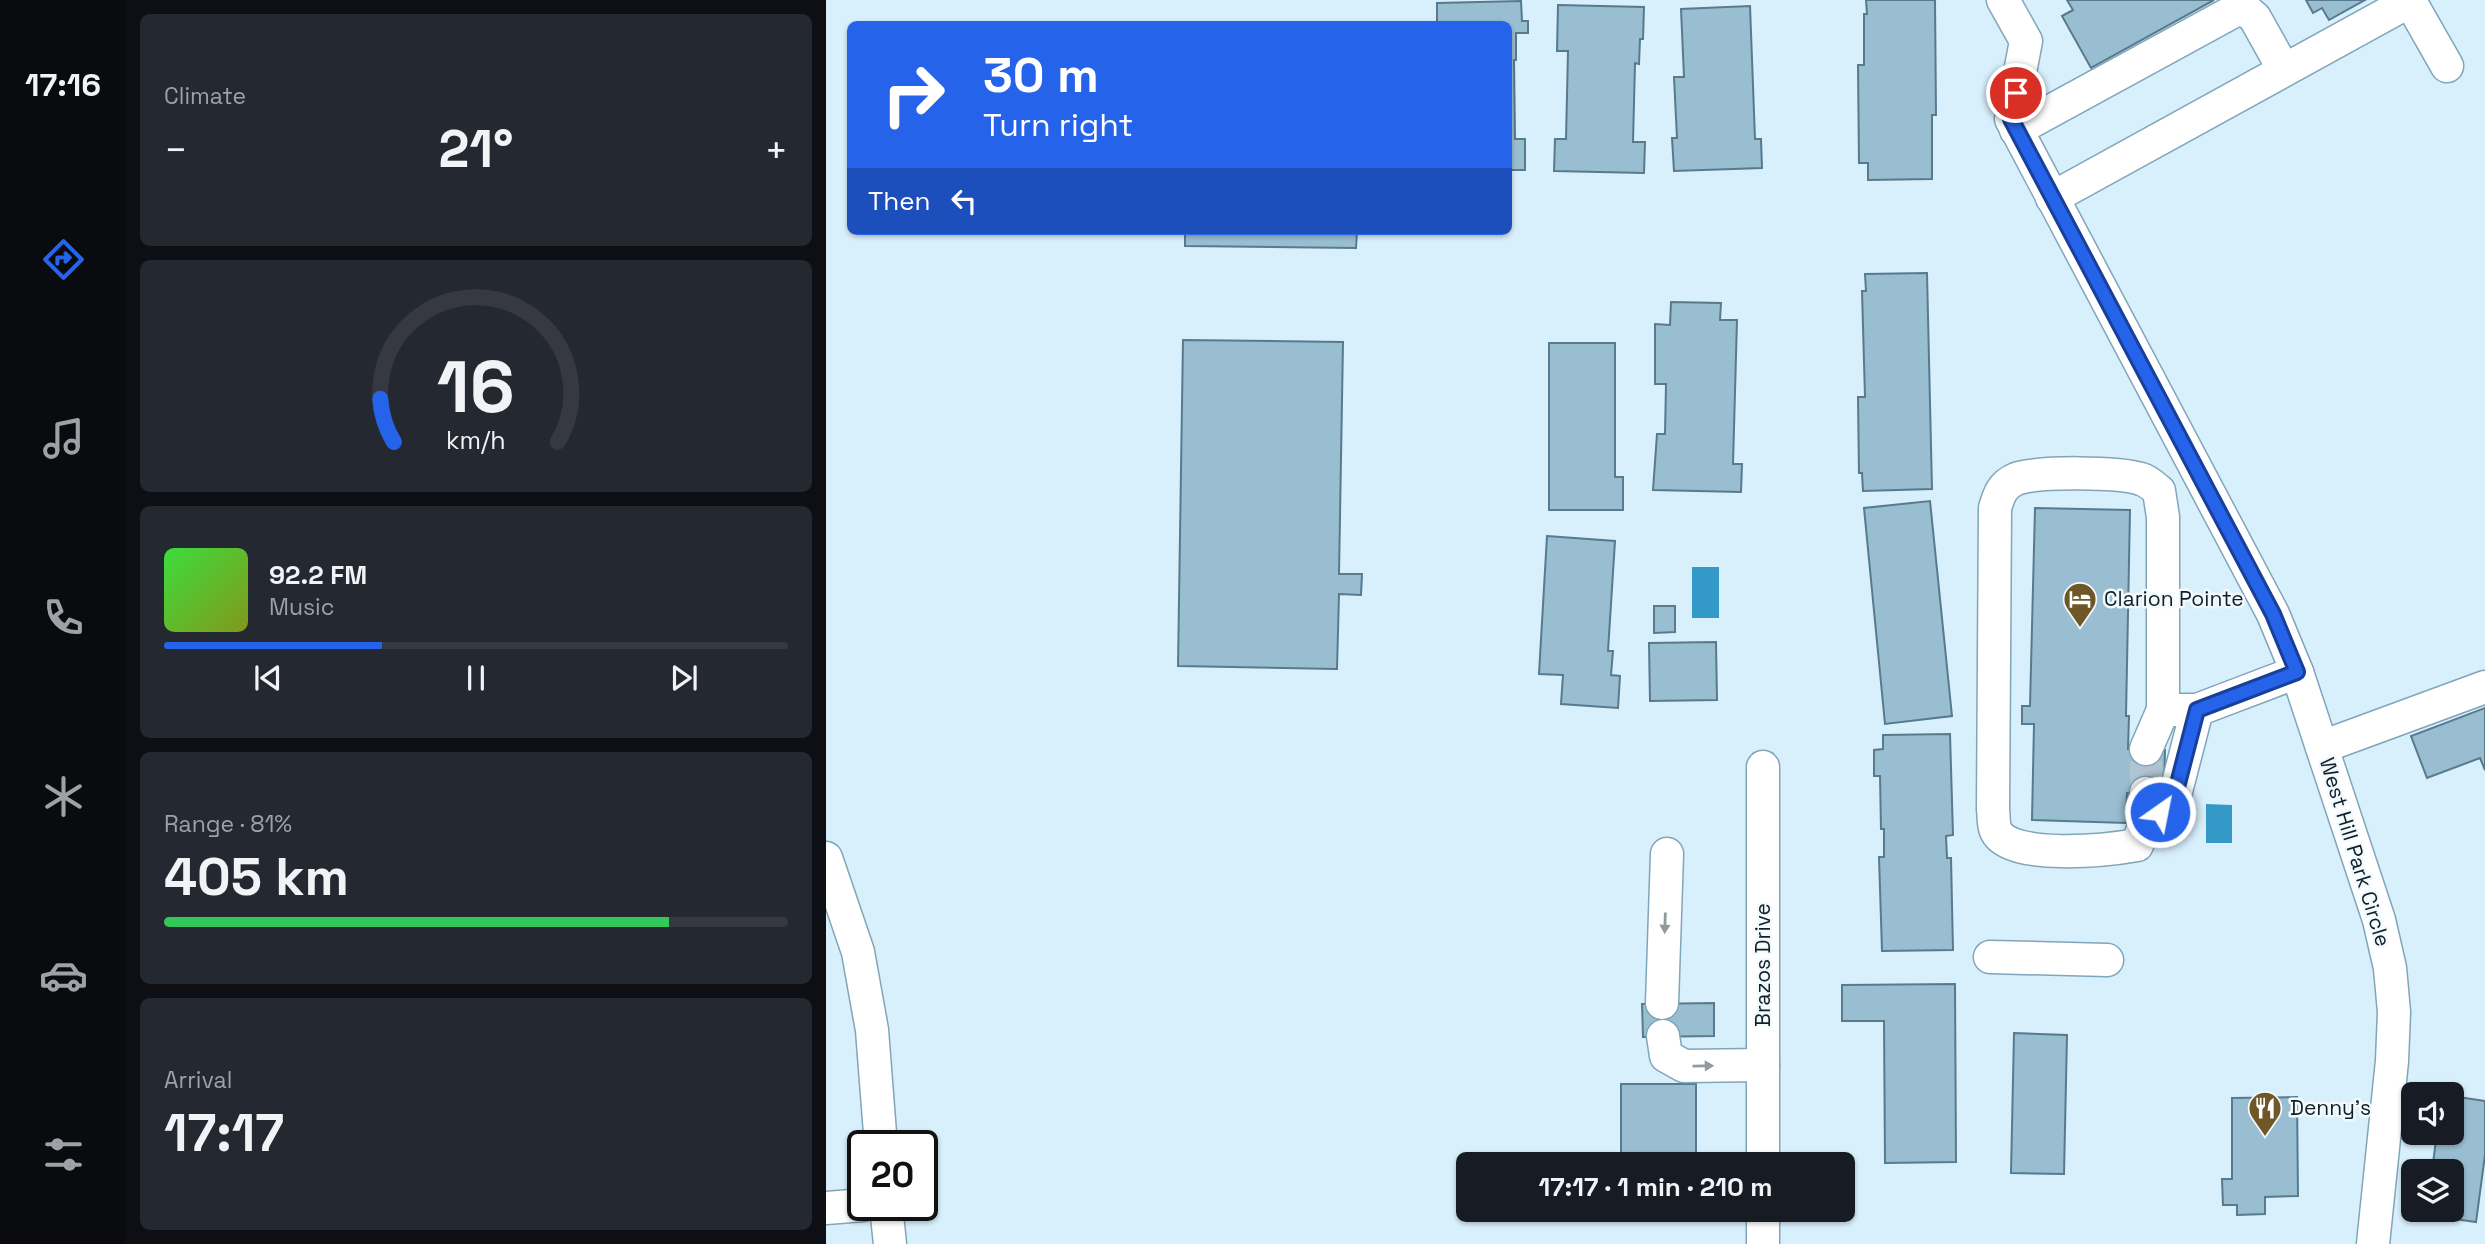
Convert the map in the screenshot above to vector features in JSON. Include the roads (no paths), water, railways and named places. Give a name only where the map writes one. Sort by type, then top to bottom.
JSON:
[{"type":"street","points":[[2003,0],[2026,41],[2011,119],[2016,130],[2236,10],[2246,11],[2255,18],[2284,71]]},
{"type":"street","points":[[2052,198],[2411,1],[2447,66]]},
{"type":"street","name":"West Hill Park Circle","points":[[2016,130],[2273,614],[2297,672],[2379,920],[2390,968],[2394,1012],[2392,1061],[2373,1244]]},
{"type":"street","points":[[2146,749],[2163,710],[2163,517],[2159,491],[2145,480],[2127,475],[2036,474],[2015,480],[2000,490],[1995,508],[1993,809],[1996,831],[2008,843],[2026,849],[2110,850],[2137,845],[2145,824],[2146,793]]},
{"type":"street","points":[[2163,710],[2197,710],[2297,672]]},
{"type":"street","points":[[2322,747],[2485,687]]},
{"type":"street","points":[[2145,824],[2174,799],[2197,710]]},
{"type":"street","name":"Brazos Drive","points":[[1763,767],[1763,1152]]},
{"type":"street","points":[[1662,1003],[1667,854]]},
{"type":"street","points":[[826,858],[831,894],[858,953],[872,1030],[880,1130]]},
{"type":"street","points":[[1990,957],[2107,960]]},
{"type":"street","points":[[1663,1037],[1666,1056],[1684,1066],[1763,1065]]},
{"type":"street","points":[[826,1208],[847,1207]]},
{"type":"street","points":[[888,1221],[890,1244]]},
{"type":"street","points":[[1763,1222],[1763,1244]]},
{"type":"water","points":[[1692,567],[1719,567],[1719,618],[1692,618]]},
{"type":"water","points":[[2206,804],[2232,805],[2232,843],[2206,843]]},
{"type":"tunnel","points":[[2146,749],[2146,793]]},
{"type":"place","name":"Clarion Pointe","points":[[2080,629]]},
{"type":"place","name":"Denny's","points":[[2265,1138]]}]
